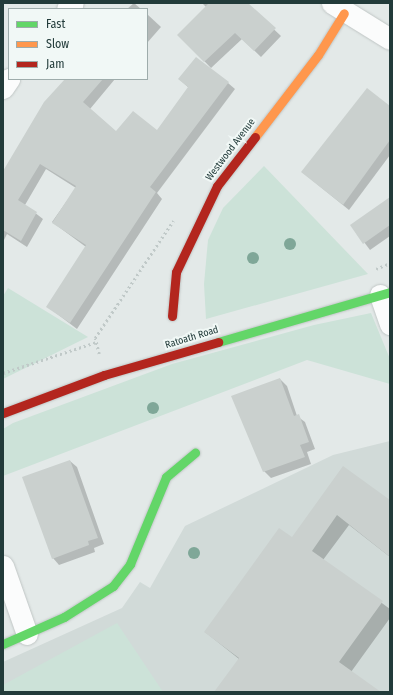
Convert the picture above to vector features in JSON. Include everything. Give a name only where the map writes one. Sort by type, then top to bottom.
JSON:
[{"type":"street","points":[[338,8],[390,39]]},
{"type":"street","name":"Westwood Avenue","points":[[172,316],[176,272],[217,186],[318,55],[338,8]]},
{"type":"street","points":[[385,294],[390,324]]},
{"type":"street","name":"Ratoath Road","points":[[3,413],[104,375],[385,294]]},
{"type":"street","points":[[3,644],[64,617],[113,586],[130,564],[166,477],[195,453]]},
{"type":"street","points":[[3,566],[27,634]]},
{"type":"path","points":[[104,375],[95,338],[176,216]]},
{"type":"path","points":[[376,269],[390,263]]},
{"type":"path","points":[[3,373],[96,342]]},
{"type":"shaded area","points":[[390,441],[390,692],[3,692],[3,662],[122,608],[140,582],[150,588],[185,526],[333,455]]},
{"type":"green space","points":[[264,166],[368,274],[206,319],[204,284],[208,240],[223,208]]},
{"type":"green space","points":[[8,288],[88,337],[3,379],[3,296]]},
{"type":"green space","points":[[371,313],[390,359],[390,384],[307,360],[3,476],[3,429],[13,423],[172,364],[314,325]]},
{"type":"green space","points":[[117,623],[163,692],[3,692],[3,685]]},
{"type":"building","points":[[209,3],[248,3],[276,28],[254,51],[235,33],[204,62],[177,35]]},
{"type":"building","points":[[196,57],[229,82],[150,187],[156,192],[70,323],[46,307],[86,245],[52,223],[76,186],[40,164],[18,200],[37,212],[21,241],[3,230],[3,171],[44,102],[64,80],[102,80],[83,102],[116,131],[133,111],[157,130],[188,87],[178,79]]},
{"type":"building","points":[[367,88],[390,106],[390,140],[343,205],[301,172]]},
{"type":"building","points":[[390,197],[390,225],[363,244],[350,225]]},
{"type":"building","points":[[280,378],[294,416],[299,414],[309,442],[300,445],[305,457],[263,472],[231,396]]},
{"type":"building","points":[[70,460],[98,538],[88,541],[89,545],[52,559],[22,477]]},
{"type":"building","points":[[343,466],[390,500],[390,557],[337,515],[312,551],[383,601],[339,662],[381,692],[214,692],[239,658],[204,632],[279,528],[292,537]]},
{"type":"traffic: fast","points":[[218,342],[390,292]]},
{"type":"traffic: fast","points":[[3,644],[64,617],[113,586],[130,564],[166,477],[195,453]]},
{"type":"traffic: slow","points":[[255,137],[318,55],[344,13]]},
{"type":"traffic: jam","points":[[172,316],[176,272],[217,186],[255,137]]},
{"type":"traffic: jam","points":[[3,413],[104,375],[218,342]]}]
